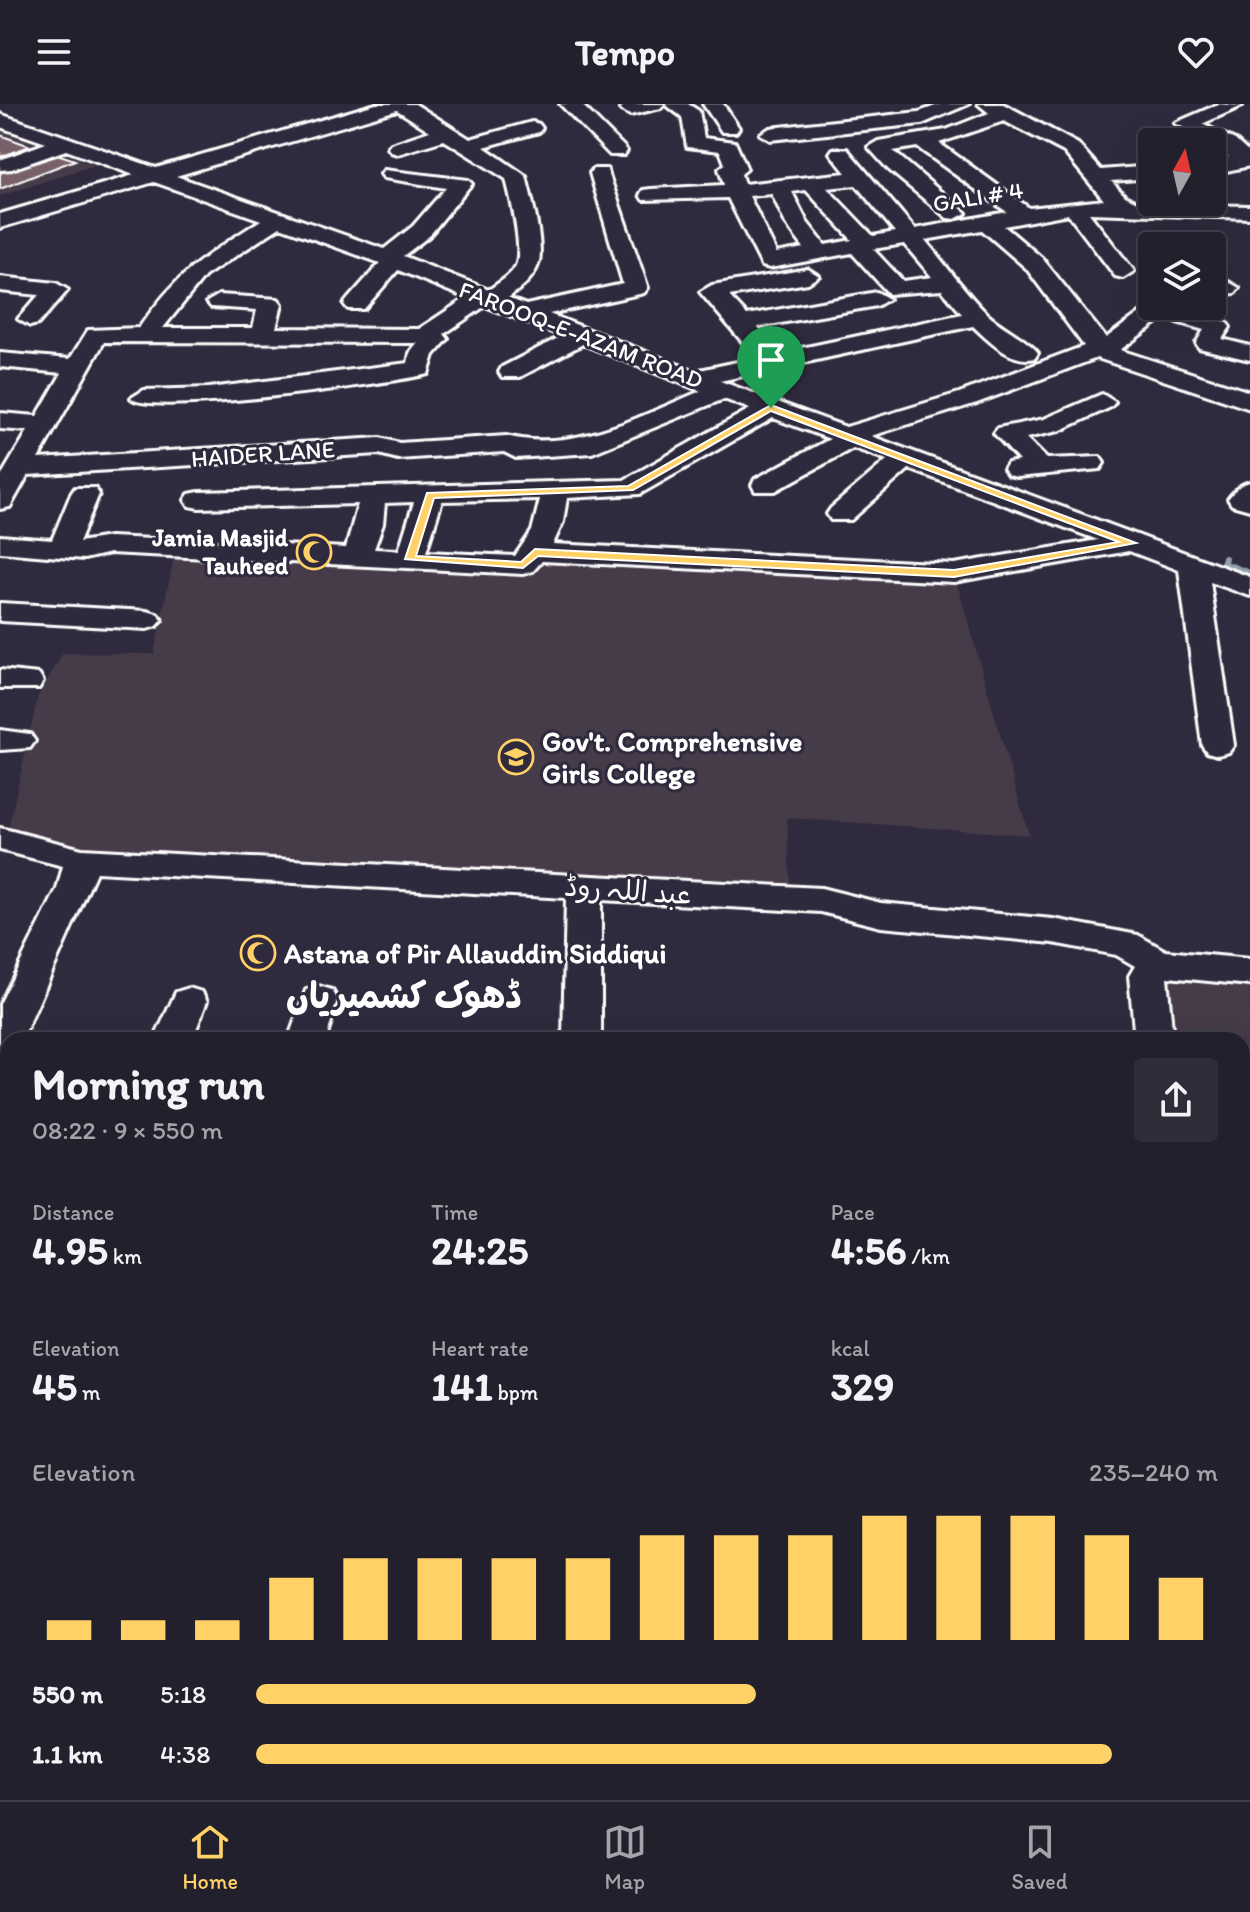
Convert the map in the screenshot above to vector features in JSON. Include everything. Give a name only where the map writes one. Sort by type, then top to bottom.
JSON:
[{"type":"street","points":[[0,221],[399,104],[516,176],[524,209],[528,263],[516,281],[424,336]]},
{"type":"street","points":[[570,104],[617,151]]},
{"type":"street","points":[[630,109],[654,104]]},
{"type":"street","points":[[675,104],[692,115],[694,143],[733,149],[763,161]]},
{"type":"street","points":[[713,104],[733,149],[736,191],[752,232],[770,261]]},
{"type":"street","points":[[862,104],[877,123]]},
{"type":"street","points":[[770,134],[922,118],[959,104]]},
{"type":"street","points":[[1178,120],[1237,108]]},
{"type":"street","points":[[1026,353],[978,318],[840,153],[951,135],[997,109],[1071,148],[1117,201],[1138,210]]},
{"type":"street","name":"FAROOQ-E-AZAM ROAD","points":[[0,120],[280,218],[693,379],[1250,587]]},
{"type":"street","points":[[1178,120],[1228,144],[1248,163]]},
{"type":"street","points":[[470,145],[532,128]]},
{"type":"street","points":[[398,148],[445,133]]},
{"type":"street","points":[[921,141],[1025,216]]},
{"type":"street","points":[[5,165],[64,144]]},
{"type":"street","points":[[941,153],[978,145]]},
{"type":"street","points":[[878,147],[895,165],[955,213]]},
{"type":"street","points":[[703,171],[733,149]]},
{"type":"street","points":[[492,160],[522,153]]},
{"type":"street","points":[[1226,164],[1248,163]]},
{"type":"street","points":[[524,312],[636,288],[600,173]]},
{"type":"street","points":[[1098,176],[1138,173]]},
{"type":"street","points":[[356,304],[390,260],[421,231],[461,184],[391,174]]},
{"type":"street","points":[[651,195],[736,191],[862,178]]},
{"type":"street","points":[[812,184],[897,289],[947,282]]},
{"type":"street","points":[[779,187],[797,224],[828,258]]},
{"type":"street","name":"GALI # 4","points":[[828,258],[862,244],[1074,208],[1122,205],[1138,210]]},
{"type":"street","points":[[1074,208],[1123,271]]},
{"type":"street","name":"GALI # 4","points":[[1226,209],[1250,212]]},
{"type":"street","points":[[146,335],[172,297],[197,271],[280,218]]},
{"type":"street","points":[[987,223],[1034,263],[1098,349],[1250,401]]},
{"type":"street","points":[[700,273],[770,261],[828,258]]},
{"type":"street","points":[[772,362],[742,323],[712,292],[828,258]]},
{"type":"street","points":[[0,284],[56,290],[30,319]]},
{"type":"street","points":[[742,323],[877,299]]},
{"type":"street","points":[[219,302],[270,304],[263,335]]},
{"type":"street","points":[[693,379],[978,318]]},
{"type":"street","points":[[765,485],[848,437],[1116,343],[1146,320]]},
{"type":"street","points":[[1197,320],[1218,327],[1208,343],[1250,353]]},
{"type":"street","points":[[0,501],[96,335],[424,336],[436,339],[422,353],[419,369],[209,396],[144,398]]},
{"type":"street","points":[[511,372],[581,335]]},
{"type":"street","points":[[289,385],[291,357]]},
{"type":"street","points":[[0,360],[77,367]]},
{"type":"street","points":[[1006,384],[1073,417]]},
{"type":"street","name":"HAIDER LANE","points":[[19,468],[380,446],[398,451],[592,445],[724,390]]},
{"type":"street","points":[[1040,467],[1007,433],[1050,426],[1102,402]]},
{"type":"street","points":[[199,500],[630,488],[771,408]]},
{"type":"street","points":[[0,421],[44,424]]},
{"type":"street","points":[[841,514],[905,458]]},
{"type":"street","points":[[960,478],[1091,463]]},
{"type":"street","points":[[1250,490],[1242,499],[1250,502]]},
{"type":"street","points":[[0,544],[84,551],[147,534],[357,557],[523,565],[535,552],[553,516],[554,492]]},
{"type":"street","points":[[62,549],[85,494]]},
{"type":"street","points":[[410,559],[430,495]]},
{"type":"street","points":[[357,557],[369,524],[372,497]]},
{"type":"street","points":[[535,552],[954,573],[1131,543]]},
{"type":"street","points":[[1193,566],[1218,745]]},
{"type":"street","points":[[0,612],[147,620]]},
{"type":"street","name":"عبد اللہ روڈ","points":[[0,839],[82,860],[333,871],[584,889],[821,900],[881,915],[1053,931],[1125,944],[1158,963],[1250,972]]},
{"type":"street","points":[[7,1032],[36,963],[74,889],[82,860]]},
{"type":"street","points":[[582,1032],[584,889]]},
{"type":"street","points":[[1153,1032],[1147,976],[1158,963]]},
{"type":"street","points":[[309,1032],[319,999]]},
{"type":"street","points":[[176,1032],[189,1001]]},
{"type":"shaded area","points":[[0,128],[50,149],[95,165],[0,196]]},
{"type":"shaded area","name":"Gov't. Comprehensive Girls College","points":[[175,552],[523,565],[535,552],[954,573],[1029,835],[787,818],[791,899],[82,860],[6,838],[38,696],[63,653],[154,654]]},
{"type":"shaded area","points":[[1165,977],[1250,984],[1250,1032],[1170,1032]]},
{"type":"building","points":[[0,135],[30,146],[0,157]]},
{"type":"building","points":[[60,155],[75,160],[0,189],[0,173]]},
{"type":"waterway","points":[[1225,558],[1223,563],[1250,573]]},
{"type":"place","name":"Jamia Masjid Tauheed","points":[[314,552]]},
{"type":"place","name":"Gov't. Comprehensive Girls College","points":[[516,757]]},
{"type":"place","name":"Astana of Pir Allauddin Siddiqui","points":[[258,953]]},
{"type":"district","name":"ڈھوک کشمیریاں","points":[[404,995]]},
{"type":"route","points":[[771,408],[1131,543],[954,573],[535,552],[523,565],[410,559],[423,526],[430,495],[630,488],[771,408]]}]
